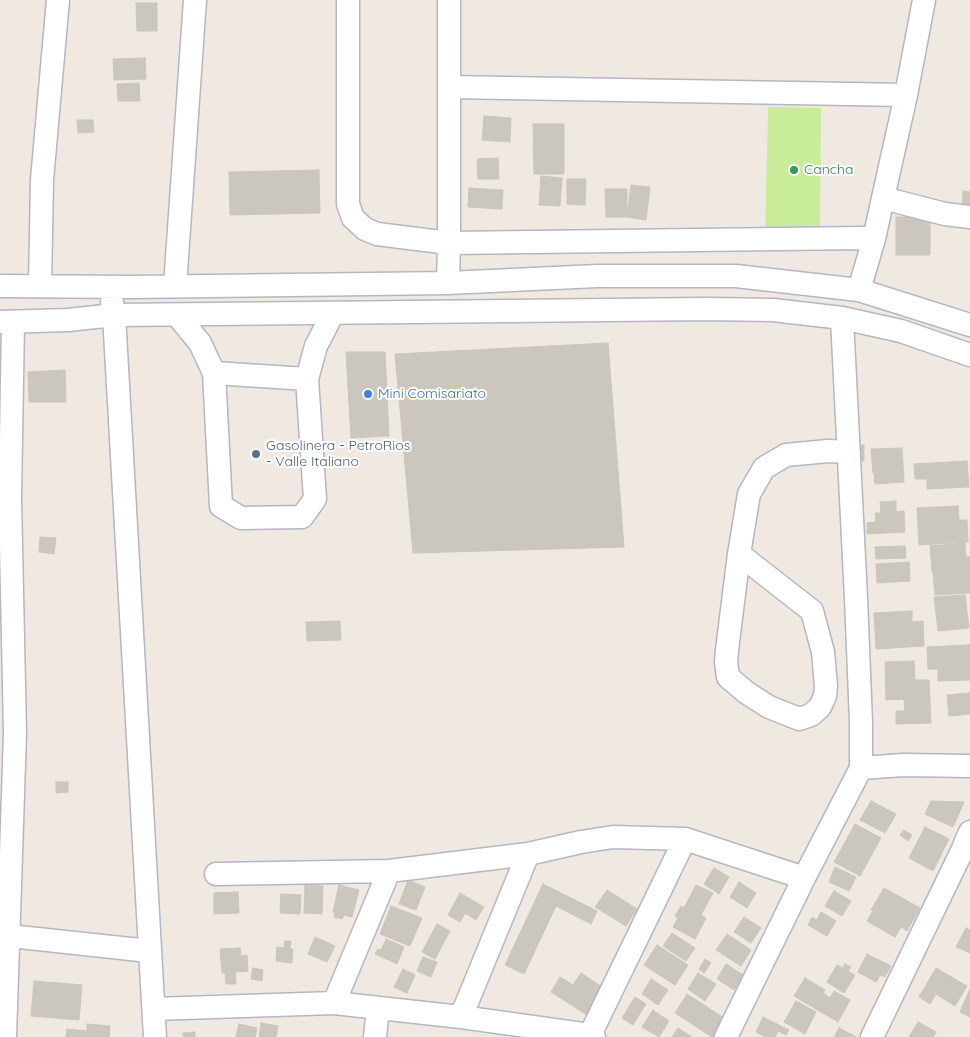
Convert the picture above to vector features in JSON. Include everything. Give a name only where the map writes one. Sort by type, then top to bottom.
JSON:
[{"type":"street","points":[[40,286],[42,180],[58,0]]},
{"type":"street","points":[[174,286],[196,0]]},
{"type":"street","points":[[348,0],[348,204],[353,218],[365,229],[377,234],[449,243],[874,239]]},
{"type":"street","points":[[448,283],[449,0]]},
{"type":"street","points":[[859,290],[874,239],[906,95],[924,0]]},
{"type":"street","points":[[449,86],[906,95]]},
{"type":"street","points":[[883,198],[945,214],[970,217]]},
{"type":"street","points":[[0,286],[110,287],[448,283],[597,276],[736,276],[859,290],[970,325]]},
{"type":"street","points":[[110,287],[114,315],[155,1037]]},
{"type":"street","points":[[5,1037],[4,935],[15,733],[5,498],[7,322],[68,320],[114,315],[773,310],[842,318],[900,331],[970,355]]},
{"type":"street","points":[[177,315],[200,343],[214,374],[221,506],[241,518],[302,517],[315,499],[307,379],[316,346],[333,313]]},
{"type":"street","points":[[726,1037],[804,878],[861,768],[856,598],[842,318]]},
{"type":"street","points":[[214,374],[307,379]]},
{"type":"street","points":[[739,554],[812,610],[823,652],[826,686],[820,707],[811,715],[799,719],[768,707],[728,677],[727,650],[739,554],[749,494],[764,468],[786,455],[828,451],[849,452]]},
{"type":"street","points":[[861,768],[903,765],[970,766]]},
{"type":"street","points":[[872,1037],[970,832]]},
{"type":"street","points":[[216,874],[389,871],[528,854],[613,837],[685,840],[804,878]]},
{"type":"street","points":[[154,1010],[334,1003],[461,1017],[592,1036],[685,840]]},
{"type":"street","points":[[461,1017],[528,854]]},
{"type":"street","points":[[334,1003],[389,871]]},
{"type":"street","points":[[4,935],[150,951]]},
{"type":"street","points":[[375,1037],[378,1008]]},
{"type":"green space","name":"Cancha","points":[[768,107],[821,108],[820,231],[765,235]]},
{"type":"building","points":[[136,3],[157,3],[157,31],[137,31]]},
{"type":"building","points":[[145,58],[146,79],[114,80],[113,59]]},
{"type":"building","points":[[139,83],[140,101],[118,101],[117,84]]},
{"type":"building","points":[[484,116],[511,118],[510,142],[482,140]]},
{"type":"building","points":[[77,120],[93,120],[94,132],[78,133]]},
{"type":"building","points":[[533,124],[564,124],[564,174],[534,174]]},
{"type":"building","points":[[498,158],[499,179],[478,179],[477,159]]},
{"type":"building","points":[[319,170],[320,213],[230,215],[229,172]]},
{"type":"building","points":[[541,176],[562,178],[560,206],[539,205]]},
{"type":"building","points":[[567,179],[586,179],[585,205],[567,204]]},
{"type":"building","points":[[631,185],[650,187],[646,220],[627,217]]},
{"type":"building","points":[[469,188],[503,190],[502,209],[468,207]]},
{"type":"building","points":[[605,189],[627,189],[627,217],[606,217]]},
{"type":"building","points":[[963,191],[970,192],[970,214],[962,213]]},
{"type":"building","points":[[896,217],[930,217],[930,255],[896,255]]},
{"type":"building","points":[[608,343],[624,547],[413,553],[395,354]]},
{"type":"building","name":"Mini Comisariato","points":[[346,352],[385,352],[389,436],[351,438]]},
{"type":"building","points":[[65,370],[66,402],[29,402],[28,372]]},
{"type":"building","points":[[854,445],[864,445],[864,461],[854,461]]},
{"type":"building","points":[[902,448],[904,482],[875,484],[871,449]]},
{"type":"building","points":[[967,461],[969,487],[927,489],[927,479],[915,479],[914,464]]},
{"type":"building","points":[[896,501],[896,512],[904,511],[905,532],[867,534],[867,523],[876,522],[875,513],[881,513],[880,502]]},
{"type":"building","points":[[958,506],[959,520],[967,520],[968,542],[919,545],[917,508]]},
{"type":"building","points":[[40,537],[56,538],[54,554],[39,552]]},
{"type":"building","points":[[965,543],[966,557],[970,557],[970,569],[932,572],[930,546]]},
{"type":"building","points":[[905,546],[906,558],[876,559],[875,547]]},
{"type":"building","points":[[909,562],[910,581],[877,583],[876,564]]},
{"type":"building","points":[[970,570],[970,593],[935,595],[933,573]]},
{"type":"building","points":[[965,595],[969,628],[938,631],[934,597]]},
{"type":"building","points":[[912,611],[912,622],[923,621],[924,646],[876,649],[874,613]]},
{"type":"building","points":[[340,621],[341,640],[307,641],[306,622]]},
{"type":"building","points":[[970,645],[970,680],[938,681],[938,669],[928,669],[927,647]]},
{"type":"building","points":[[914,661],[915,680],[929,680],[931,723],[896,724],[896,711],[905,711],[904,699],[886,700],[885,662]]},
{"type":"building","points":[[970,693],[970,714],[949,716],[947,695]]},
{"type":"building","points":[[56,782],[68,782],[68,792],[56,793]]},
{"type":"building","points":[[871,801],[896,814],[885,833],[860,820]]},
{"type":"building","points":[[931,801],[964,802],[953,827],[925,814]]},
{"type":"building","points":[[855,824],[881,838],[860,876],[834,862]]},
{"type":"building","points":[[925,827],[949,839],[933,871],[909,858]]},
{"type":"building","points":[[904,830],[912,835],[908,841],[900,835]]},
{"type":"building","points":[[835,867],[856,877],[849,891],[829,882]]},
{"type":"building","points":[[714,868],[729,877],[719,894],[704,884]]},
{"type":"building","points":[[408,880],[425,887],[416,910],[399,904]]},
{"type":"building","points":[[739,882],[756,893],[747,908],[730,897]]},
{"type":"building","points":[[543,884],[597,911],[591,924],[556,906],[524,974],[505,965]]},
{"type":"building","points":[[305,885],[323,886],[322,914],[304,913]]},
{"type":"building","points":[[339,885],[359,890],[352,917],[344,915],[342,919],[334,917],[335,912],[333,912]]},
{"type":"building","points":[[696,885],[713,893],[701,915],[706,918],[695,939],[673,927],[678,918],[675,916],[681,906],[684,908]]},
{"type":"building","points":[[884,888],[920,908],[907,931],[901,927],[895,937],[867,921]]},
{"type":"building","points":[[607,890],[637,909],[626,926],[595,907]]},
{"type":"building","points":[[834,891],[851,901],[842,916],[825,906]]},
{"type":"building","points":[[238,892],[239,913],[214,914],[214,893]]},
{"type":"building","points":[[460,893],[484,907],[476,920],[465,913],[460,922],[448,915]]},
{"type":"building","points":[[281,894],[301,895],[300,914],[280,913]]},
{"type":"building","points":[[391,906],[422,918],[410,946],[380,934]]},
{"type":"building","points":[[821,912],[836,921],[827,936],[808,925],[812,917],[817,920]]},
{"type":"building","points":[[744,917],[761,928],[751,943],[734,932]]},
{"type":"building","points":[[437,924],[450,931],[435,959],[422,952]]},
{"type":"building","points":[[966,928],[970,930],[970,953],[956,947]]},
{"type":"building","points":[[672,933],[695,948],[686,961],[663,946]]},
{"type":"building","points":[[727,934],[751,950],[741,966],[716,950]]},
{"type":"building","points":[[315,937],[335,946],[327,962],[308,954]]},
{"type":"building","points":[[386,939],[404,947],[397,964],[375,954],[378,949],[381,950]]},
{"type":"building","points":[[285,941],[291,941],[290,949],[293,949],[292,963],[276,961],[277,947],[284,948]]},
{"type":"building","points":[[657,945],[688,965],[675,985],[644,965]]},
{"type":"building","points":[[240,948],[241,956],[247,955],[248,971],[235,972],[236,984],[226,984],[225,973],[222,973],[220,949]]},
{"type":"building","points":[[867,954],[891,966],[885,977],[880,975],[876,982],[858,972]]},
{"type":"building","points":[[423,957],[437,962],[431,977],[417,971]]},
{"type":"building","points":[[705,959],[711,963],[704,973],[699,969]]},
{"type":"building","points":[[726,964],[743,975],[734,990],[717,979]]},
{"type":"building","points":[[845,964],[851,967],[848,971],[855,975],[844,993],[827,982],[837,965],[843,968]]},
{"type":"building","points":[[253,968],[263,970],[262,981],[251,979]]},
{"type":"building","points":[[936,968],[967,986],[955,1006],[936,994],[930,1004],[919,997]]},
{"type":"building","points":[[403,969],[415,975],[407,993],[394,987]]},
{"type":"building","points":[[581,973],[604,988],[587,1015],[551,992],[560,977],[573,985]]},
{"type":"building","points":[[698,973],[716,984],[705,1001],[688,989]]},
{"type":"building","points":[[805,978],[825,990],[823,993],[830,998],[834,991],[850,1000],[838,1022],[794,996]]},
{"type":"building","points":[[651,979],[668,990],[658,1005],[642,994]]},
{"type":"building","points":[[34,981],[82,985],[79,1020],[31,1016]]},
{"type":"building","points":[[970,989],[970,1017],[960,1012]]},
{"type":"building","points":[[687,994],[727,1020],[716,1037],[712,1037],[675,1013]]},
{"type":"building","points":[[635,997],[646,1004],[633,1025],[622,1018]]},
{"type":"building","points":[[796,1001],[816,1012],[805,1034],[784,1022]]},
{"type":"building","points":[[653,1010],[669,1021],[659,1037],[642,1027]]},
{"type":"building","points":[[763,1017],[789,1030],[786,1035],[778,1031],[775,1037],[766,1037],[756,1032]]},
{"type":"building","points":[[918,1022],[936,1032],[933,1037],[909,1037]]},
{"type":"building","points":[[261,1023],[278,1026],[276,1037],[259,1037]]},
{"type":"building","points":[[87,1024],[110,1026],[109,1037],[66,1037],[67,1029],[87,1031]]},
{"type":"building","points":[[239,1024],[257,1028],[255,1037],[236,1037]]},
{"type":"building","points":[[678,1028],[692,1037],[672,1037]]},
{"type":"building","points":[[839,1028],[856,1037],[834,1037]]},
{"type":"building","points":[[195,1032],[195,1037],[184,1037],[183,1033]]},
{"type":"place","name":"Cancha","points":[[794,170]]},
{"type":"place","name":"Mini Comisariato","points":[[368,394]]},
{"type":"place","name":"Gasolinera - PetroRios - Valle Italiano","points":[[256,454]]}]
